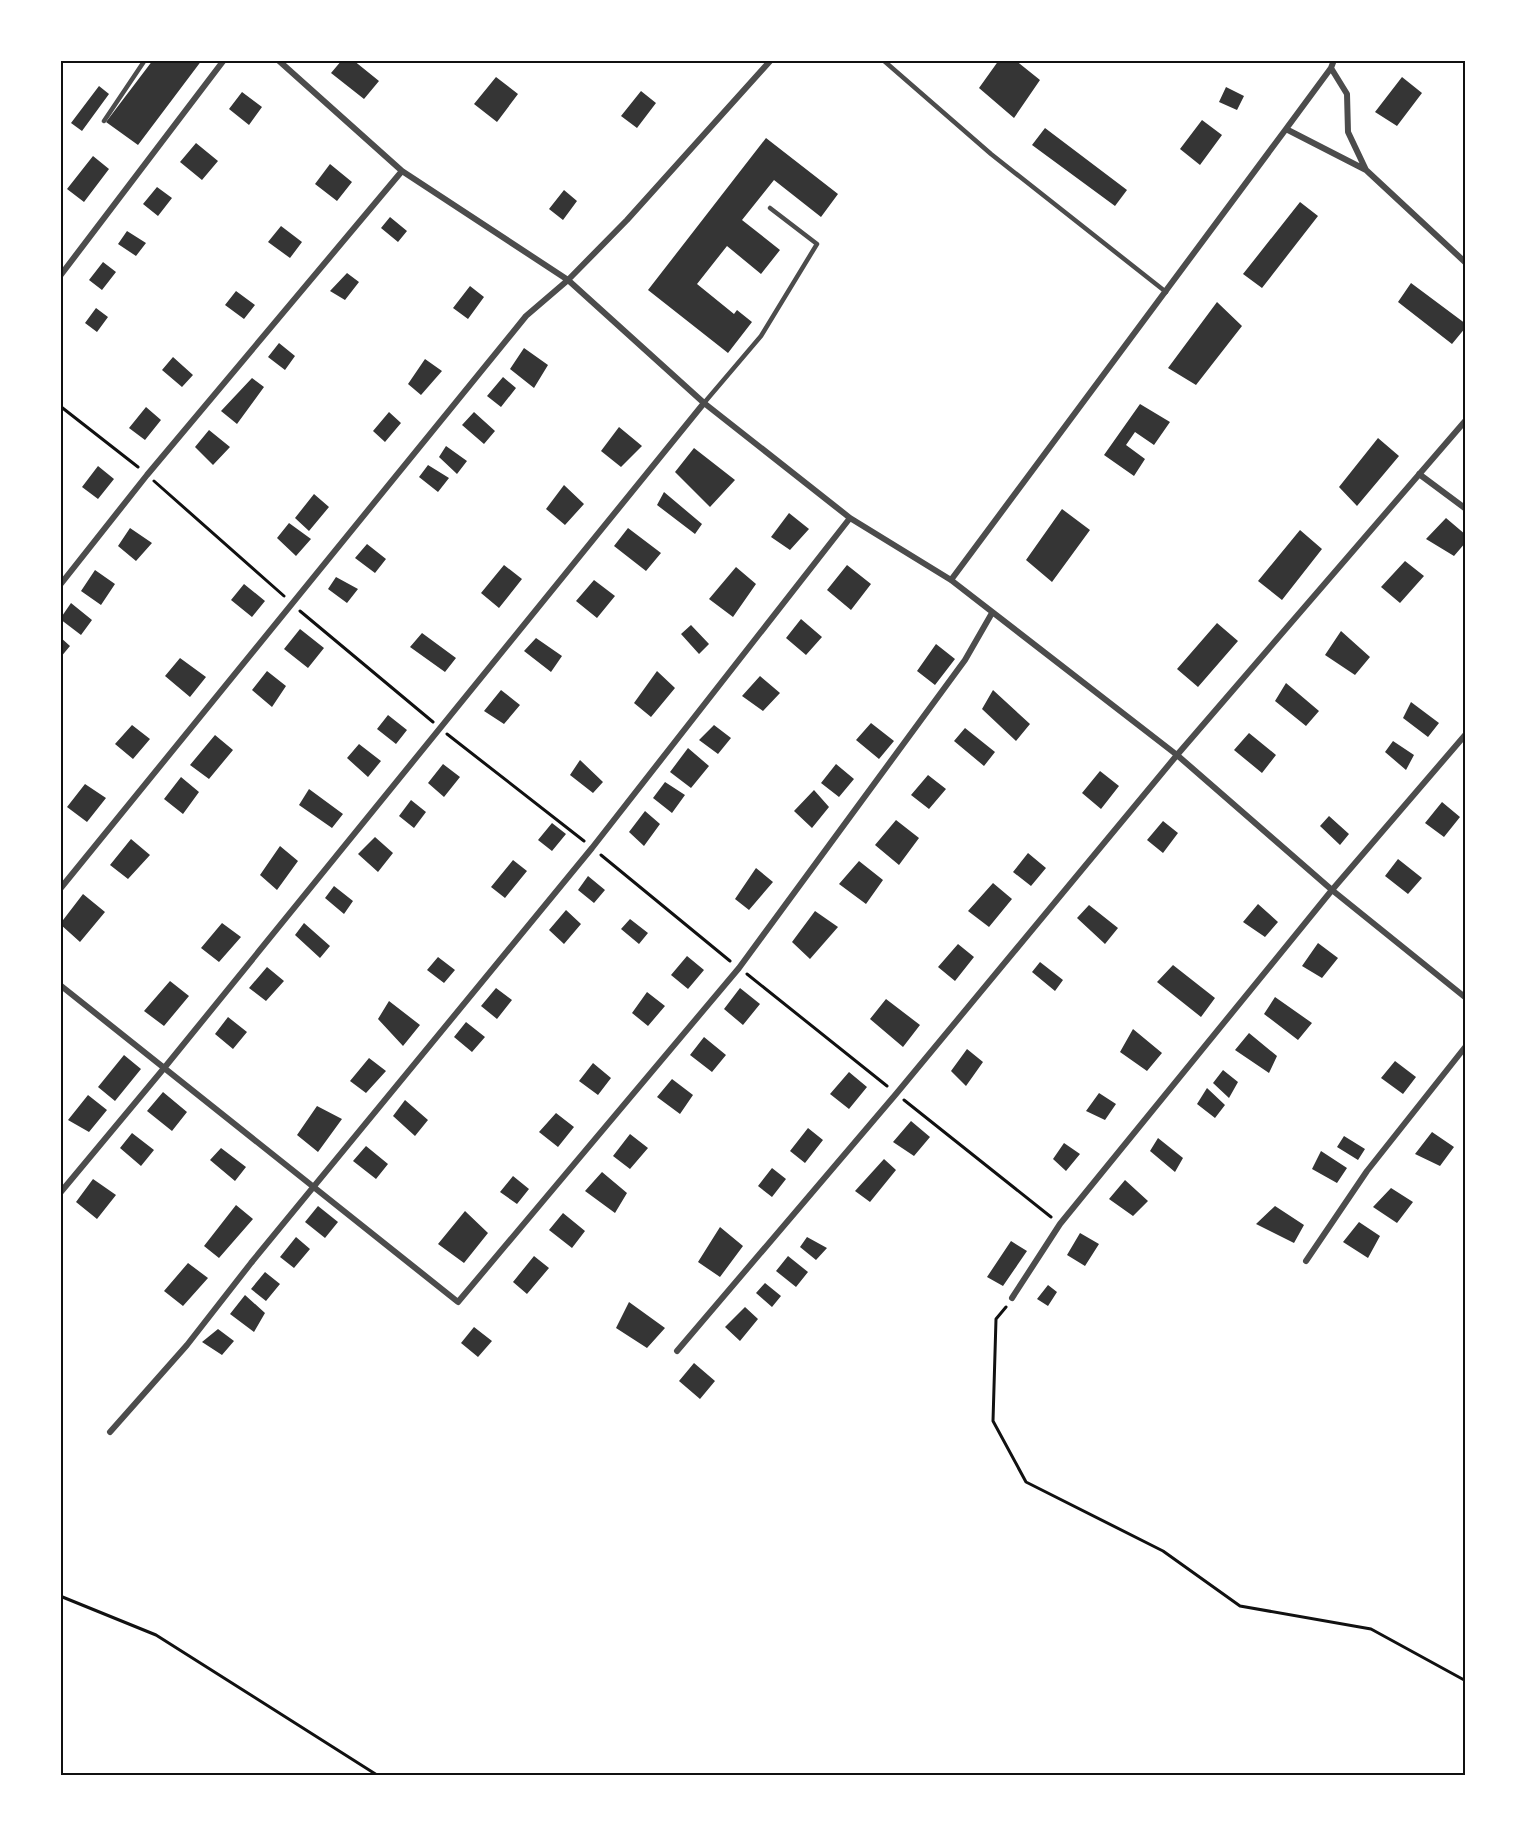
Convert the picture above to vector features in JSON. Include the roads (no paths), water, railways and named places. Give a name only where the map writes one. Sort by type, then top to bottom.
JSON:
[{"type":"street","points":[[60,276],[224,60]]},
{"type":"street","points":[[278,60],[402,171],[568,280],[704,404],[850,518],[951,580],[1177,755],[1332,890],[1466,998]]},
{"type":"street","points":[[60,889],[526,316],[568,280],[627,220],[771,60]]},
{"type":"street","points":[[951,580],[1331,68],[1334,60]]},
{"type":"street","points":[[1331,68],[1347,94],[1348,132],[1366,170]]},
{"type":"street","points":[[1286,129],[1366,170],[1466,263]]},
{"type":"street","points":[[60,585],[147,475],[402,171]]},
{"type":"street","points":[[60,1193],[704,404]]},
{"type":"street","points":[[677,1351],[896,1094],[1177,755],[1466,420]]},
{"type":"street","points":[[1419,474],[1466,509]]},
{"type":"street","points":[[110,1432],[187,1345],[592,848],[850,518]]},
{"type":"street","points":[[60,985],[458,1302],[739,968],[965,660],[992,613]]},
{"type":"street","points":[[1012,1298],[1060,1224],[1332,890],[1466,734]]},
{"type":"street","points":[[1306,1261],[1367,1171],[1466,1046]]},
{"type":"lane","points":[[104,121],[145,60]]},
{"type":"lane","points":[[883,60],[991,154],[1166,292]]},
{"type":"lane","points":[[704,404],[761,336],[817,244],[770,208]]}]
